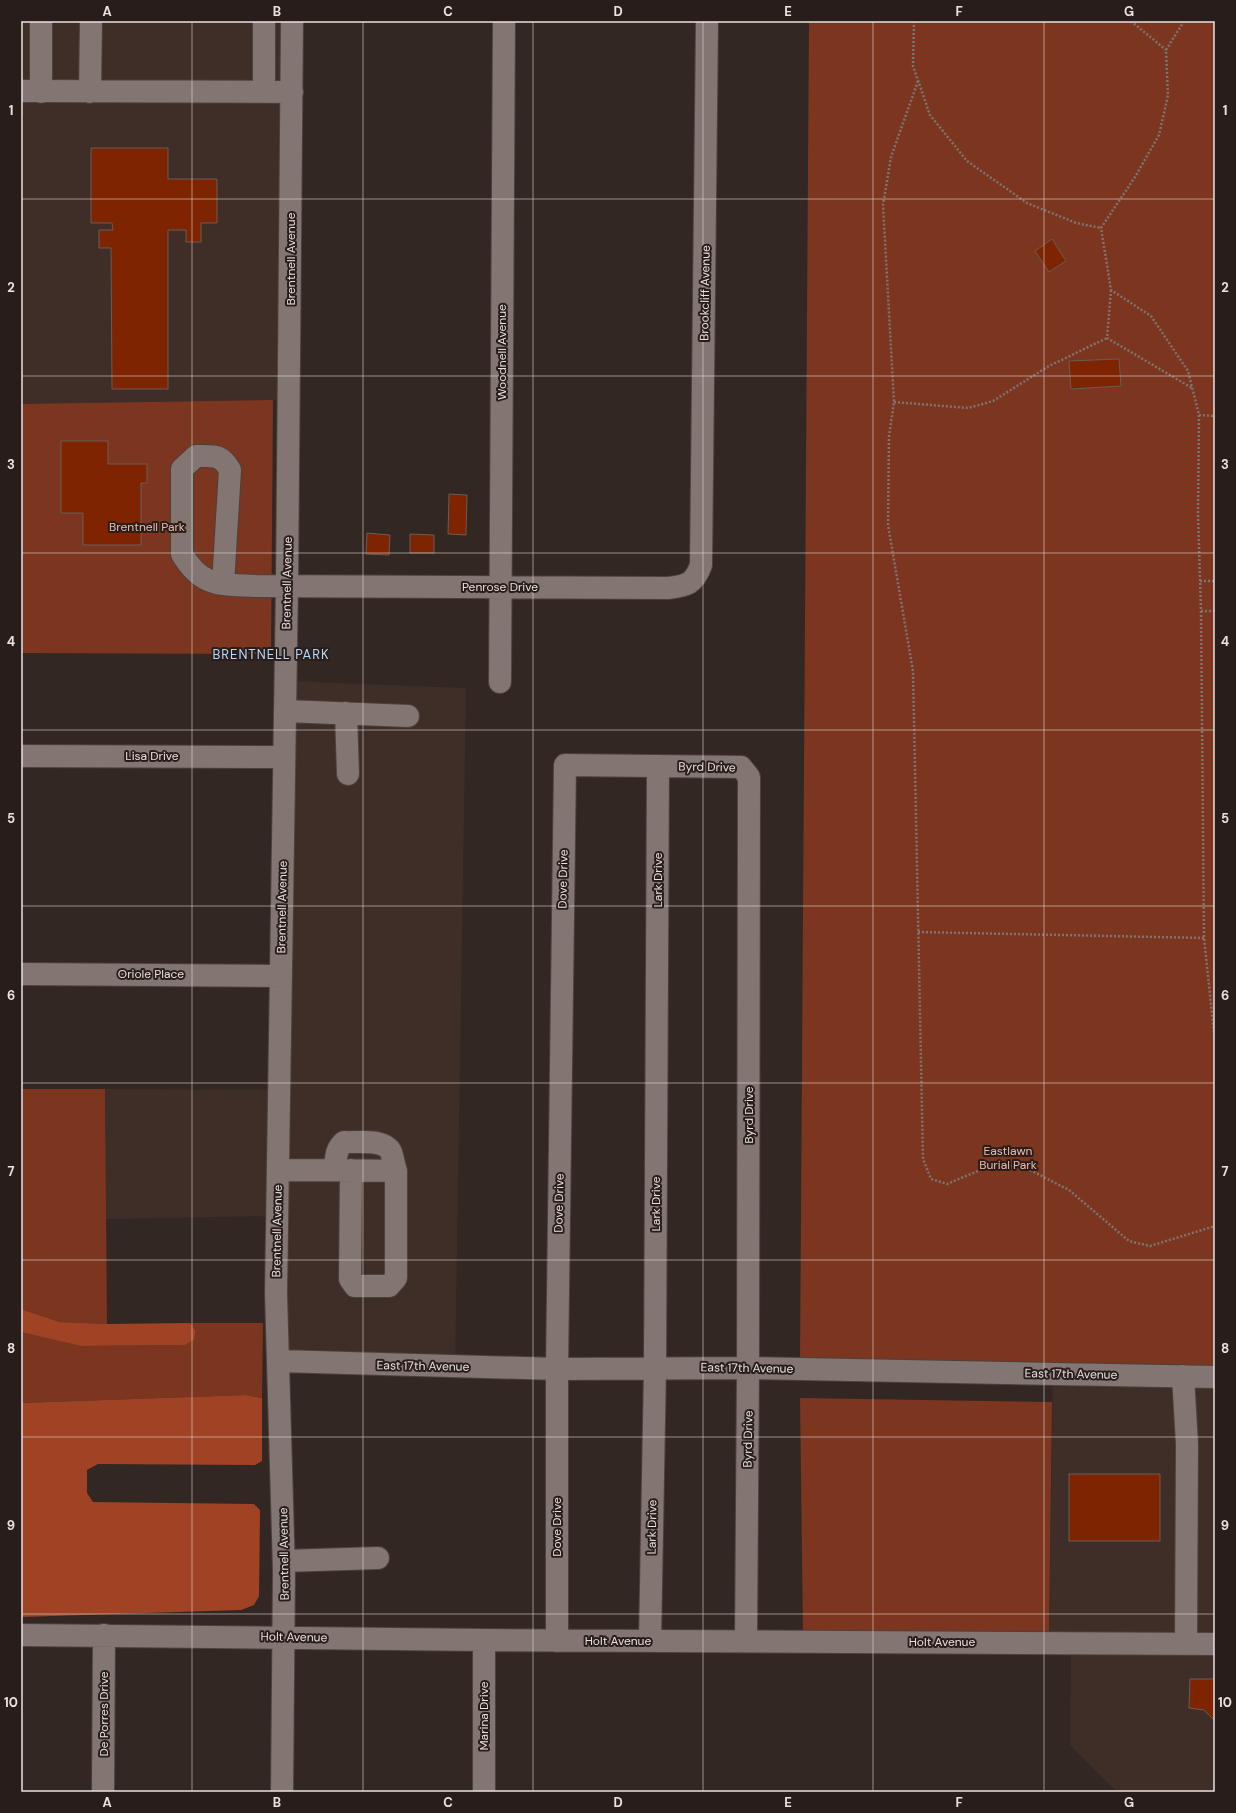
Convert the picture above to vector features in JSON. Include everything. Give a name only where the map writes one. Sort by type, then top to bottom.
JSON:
[{"type":"street","points":[[41,21],[31,92],[292,92]]},
{"type":"street","points":[[90,21],[90,92]]},
{"type":"street","points":[[264,21],[264,92]]},
{"type":"street","name":"Brentnell Avenue","points":[[282,1792],[284,1562],[276,1293],[288,585],[292,21]]},
{"type":"street","name":"Woodnell Avenue","points":[[500,682],[504,21]]},
{"type":"street","name":"Brookcliff Avenue","points":[[701,565],[707,21]]},
{"type":"street","name":"Penrose Drive","points":[[223,584],[230,470],[224,460],[216,456],[196,456],[182,469],[182,554],[189,566],[203,579],[223,584],[256,586],[668,588],[684,586],[697,578],[701,565]]},
{"type":"street","points":[[285,711],[408,716]]},
{"type":"street","points":[[346,713],[348,774]]},
{"type":"street","name":"Lisa Drive","points":[[21,756],[284,757]]},
{"type":"street","name":"Byrd Drive","points":[[565,765],[741,767],[748,777],[748,1368],[746,1641]]},
{"type":"street","name":"Dove Drive","points":[[558,1641],[557,1369],[565,765]]},
{"type":"street","name":"Lark Drive","points":[[650,1641],[655,1367],[658,766]]},
{"type":"street","name":"Oriole Place","points":[[21,974],[281,976]]},
{"type":"street","points":[[344,1142],[379,1144],[387,1147],[391,1153],[396,1171],[396,1278],[388,1286],[355,1286],[350,1280],[343,1170],[336,1154],[339,1147],[344,1142]]},
{"type":"street","points":[[278,1170],[396,1171]]},
{"type":"street","name":"East 17th Avenue","points":[[279,1361],[557,1369],[655,1367],[748,1368],[1215,1377]]},
{"type":"street","points":[[1183,1376],[1187,1444],[1186,1644]]},
{"type":"street","points":[[284,1562],[378,1558]]},
{"type":"street","name":"Holt Avenue","points":[[21,1635],[558,1641],[1215,1644]]},
{"type":"street","name":"De Porres Drive","points":[[103,1792],[104,1635]]},
{"type":"street","name":"Marina Drive","points":[[484,1640],[484,1792]]},
{"type":"path","points":[[914,21],[913,66],[930,115],[967,161],[1027,203],[1076,223],[1101,228]]},
{"type":"path","points":[[1131,21],[1166,50]]},
{"type":"path","points":[[1107,338],[1111,290],[1101,228],[1135,177],[1159,135],[1168,95],[1166,50],[1184,21]]},
{"type":"path","points":[[918,81],[891,157],[883,205],[894,402],[889,436],[888,525],[913,670],[923,1159],[931,1179],[947,1184],[990,1166],[1022,1166],[1069,1190],[1129,1241],[1150,1246],[1215,1226]]},
{"type":"path","points":[[1111,290],[1150,316],[1188,371],[1199,415],[1198,514],[1201,611],[1204,938],[1215,1042]]},
{"type":"path","points":[[894,402],[968,408],[993,401],[1049,366],[1107,338]]},
{"type":"path","points":[[1107,338],[1192,388]]},
{"type":"path","points":[[1199,415],[1215,416]]},
{"type":"path","points":[[1200,581],[1215,581]]},
{"type":"path","points":[[1201,611],[1215,611]]},
{"type":"path","points":[[918,932],[1204,938]]},
{"type":"shaded area","points":[[21,21],[292,21],[288,400],[21,404],[21,124],[25,119],[21,114]]},
{"type":"shaded area","points":[[285,681],[466,688],[455,1374],[283,1366],[276,1216],[106,1219],[105,1089],[278,1090]]},
{"type":"shaded area","points":[[21,1309],[60,1322],[107,1324],[190,1323],[196,1331],[194,1340],[185,1345],[80,1346],[21,1332]]},
{"type":"shaded area","points":[[1053,1366],[1215,1370],[1215,1792],[1117,1792],[1070,1745],[1071,1644],[1049,1644]]},
{"type":"shaded area","points":[[246,1395],[262,1398],[262,1461],[255,1465],[98,1464],[87,1470],[87,1493],[93,1502],[254,1504],[260,1510],[259,1596],[254,1605],[241,1610],[21,1617],[21,1403]]},
{"type":"green space","name":"Eastlawn Burial Park","points":[[809,21],[1215,21],[1215,1370],[800,1361]]},
{"type":"green space","name":"Brentnell Park","points":[[273,400],[271,654],[21,653],[21,404]]},
{"type":"green space","points":[[21,1089],[105,1089],[107,1324],[60,1322],[21,1309]]},
{"type":"green space","points":[[190,1323],[263,1323],[262,1398],[246,1395],[21,1403],[21,1332],[80,1346],[185,1345],[194,1340],[196,1331]]},
{"type":"green space","points":[[800,1398],[1052,1402],[1049,1634],[803,1633]]},
{"type":"building","points":[[91,148],[168,148],[168,179],[217,179],[217,223],[201,223],[201,242],[186,242],[186,230],[168,230],[168,389],[112,389],[111,248],[99,248],[99,230],[113,230],[112,223],[91,223]]},
{"type":"building","points":[[1052,239],[1066,261],[1049,272],[1035,251]]},
{"type":"building","points":[[1119,359],[1121,386],[1071,389],[1069,361]]},
{"type":"building","points":[[61,441],[108,441],[108,464],[147,464],[147,483],[141,483],[141,545],[83,545],[83,513],[61,513]]},
{"type":"building","points":[[449,494],[467,495],[466,535],[448,534]]},
{"type":"building","points":[[367,533],[390,535],[389,555],[366,554]]},
{"type":"building","points":[[410,534],[434,535],[434,553],[410,553]]},
{"type":"building","points":[[1069,1474],[1160,1474],[1160,1541],[1069,1541]]},
{"type":"building","points":[[1190,1679],[1215,1679],[1215,1721],[1204,1710],[1189,1708]]},
{"type":"district","name":"BRENTNELL PARK","points":[[271,654]]}]
